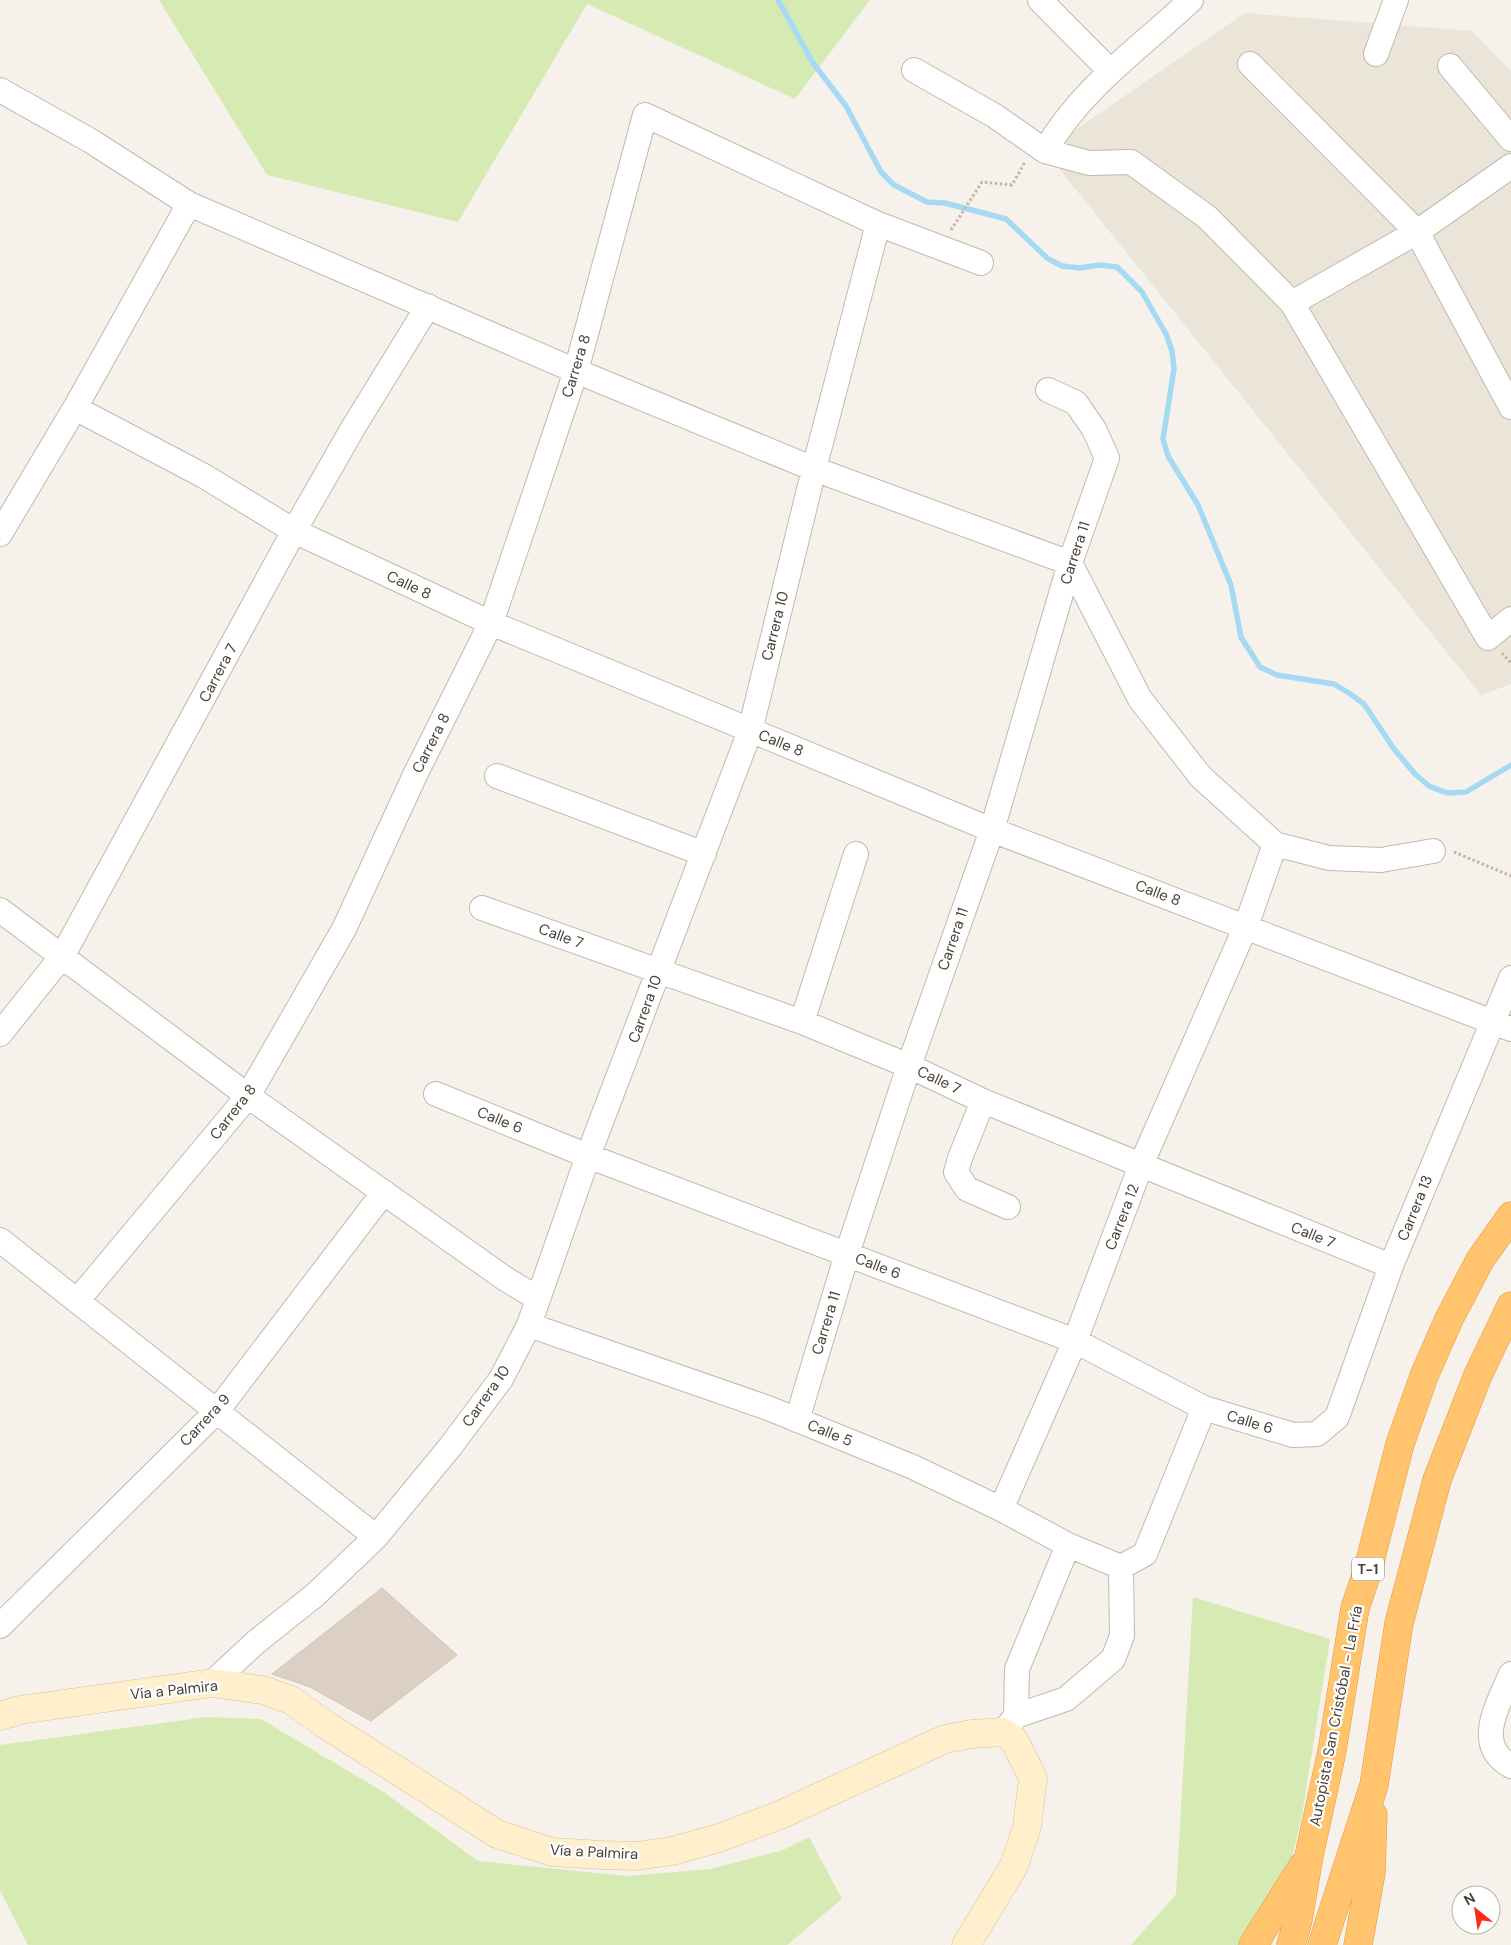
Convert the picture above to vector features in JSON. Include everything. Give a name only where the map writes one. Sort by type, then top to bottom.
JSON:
[{"type":"highway","name":"Autopista San Cristóbal - La Fría","points":[[1291,1945],[1298,1920],[1309,1856],[1332,1751],[1355,1608],[1367,1573],[1400,1444],[1424,1376],[1448,1319],[1480,1260],[1511,1216]]},
{"type":"highway","points":[[1358,1945],[1371,1873],[1374,1785],[1399,1623],[1437,1480],[1478,1375],[1511,1306]]},
{"type":"highway","points":[[1322,1945],[1374,1785]]},
{"type":"highway","points":[[1253,1945],[1309,1856]]},
{"type":"street","points":[[1040,0],[1110,71]]},
{"type":"street","points":[[1040,147],[1110,71],[1152,37],[1191,0]]},
{"type":"street","points":[[1376,54],[1396,0]]},
{"type":"street","points":[[1250,64],[1417,232],[1511,407]]},
{"type":"street","points":[[1450,66],[1511,139]]},
{"type":"street","points":[[914,70],[995,116],[1040,147],[1089,163],[1131,162],[1208,217],[1292,303],[1488,638],[1511,619]]},
{"type":"street","points":[[0,90],[91,141],[189,204],[576,371],[814,469],[1070,563],[1140,699],[1202,777],[1275,844],[1328,858],[1381,860],[1433,851]]},
{"type":"street","name":"Carrera 8","points":[[77,1301],[248,1096],[344,929],[415,775],[491,624],[576,371],[646,116],[878,224]]},
{"type":"street","points":[[1292,303],[1417,232],[1511,166]]},
{"type":"street","points":[[0,534],[75,408],[189,204]]},
{"type":"street","points":[[878,224],[981,263]]},
{"type":"street","name":"Carrera 10","points":[[212,1683],[256,1642],[315,1595],[376,1536],[450,1448],[501,1378],[529,1325],[588,1156],[750,730],[814,469],[878,224]]},
{"type":"street","name":"Carrera 7","points":[[0,1034],[63,956],[294,531],[353,428],[428,306]]},
{"type":"street","name":"Carrera 11","points":[[796,1420],[847,1254],[909,1066],[992,830],[1070,563],[1107,458],[1094,428],[1076,403],[1048,390]]},
{"type":"street","name":"Calle 8","points":[[75,408],[204,476],[294,531],[491,624],[992,830],[1246,926],[1391,985],[1501,1025]]},
{"type":"street","points":[[497,776],[704,854]]},
{"type":"street","name":"Carrera 12","points":[[1001,1509],[1075,1341],[1141,1164],[1246,926],[1275,844]]},
{"type":"street","points":[[802,1022],[856,854]]},
{"type":"street","name":"Calle 7","points":[[482,908],[802,1022],[909,1066],[984,1101],[1391,1266]]},
{"type":"street","points":[[0,910],[248,1096],[504,1278],[537,1298]]},
{"type":"street","name":"Carrera 13","points":[[1317,1434],[1337,1417],[1391,1266],[1501,1025],[1511,978]]},
{"type":"street","name":"Calle 6","points":[[436,1094],[588,1156],[1075,1341],[1204,1408],[1293,1435],[1317,1434]]},
{"type":"street","points":[[984,1101],[956,1172],[967,1189],[1008,1207]]},
{"type":"street","name":"Carrera 9","points":[[0,1626],[217,1411],[384,1192]]},
{"type":"street","points":[[2,1246],[77,1301],[376,1536]]},
{"type":"street","name":"Calle 5","points":[[529,1325],[796,1420],[913,1467],[1001,1509],[1068,1545],[1122,1567]]},
{"type":"street","points":[[1009,1724],[1066,1699],[1114,1659],[1122,1636],[1122,1567],[1145,1554],[1204,1408]]},
{"type":"street","points":[[966,1945],[1014,1866],[1027,1827],[1032,1778],[1014,1740],[1009,1724],[1017,1669],[1068,1545]]},
{"type":"street","points":[[1505,1763],[1489,1740],[1495,1711],[1511,1674]]},
{"type":"street","name":"Vía a Palmira","points":[[0,1716],[20,1710],[212,1683],[263,1690],[291,1700],[326,1725],[497,1834],[552,1852],[637,1856],[672,1851],[719,1838],[780,1815],[945,1739],[1009,1724]]},
{"type":"path","points":[[957,220],[982,182],[1012,185],[1040,147]]},
{"type":"path","points":[[1433,851],[1457,852],[1511,876]]},
{"type":"shaded area","points":[[1245,13],[1472,31],[1511,71],[1511,684],[1481,695],[1045,151]]},
{"type":"green space","points":[[159,0],[870,0],[795,99],[587,4],[458,222],[267,175]]},
{"type":"green space","points":[[1193,1597],[1330,1639],[1302,1815],[1272,1945],[1131,1945],[1176,1894]]},
{"type":"green space","points":[[206,1717],[261,1719],[385,1793],[478,1861],[627,1876],[710,1869],[783,1850],[809,1837],[842,1899],[787,1945],[28,1945],[0,1891],[0,1745]]},
{"type":"building","points":[[382,1588],[457,1655],[371,1721],[310,1687],[272,1674]]},
{"type":"waterway","points":[[778,0],[813,63],[846,106],[881,172],[894,185],[927,202],[945,203],[1006,219],[1047,258],[1062,266],[1080,268],[1099,265],[1117,267],[1142,292],[1166,334],[1172,351],[1174,369],[1163,439],[1168,456],[1198,505],[1231,585],[1241,637],[1260,667],[1277,675],[1334,684],[1349,693],[1364,704],[1394,749],[1415,774],[1429,786],[1447,793],[1466,792],[1511,765]]}]
